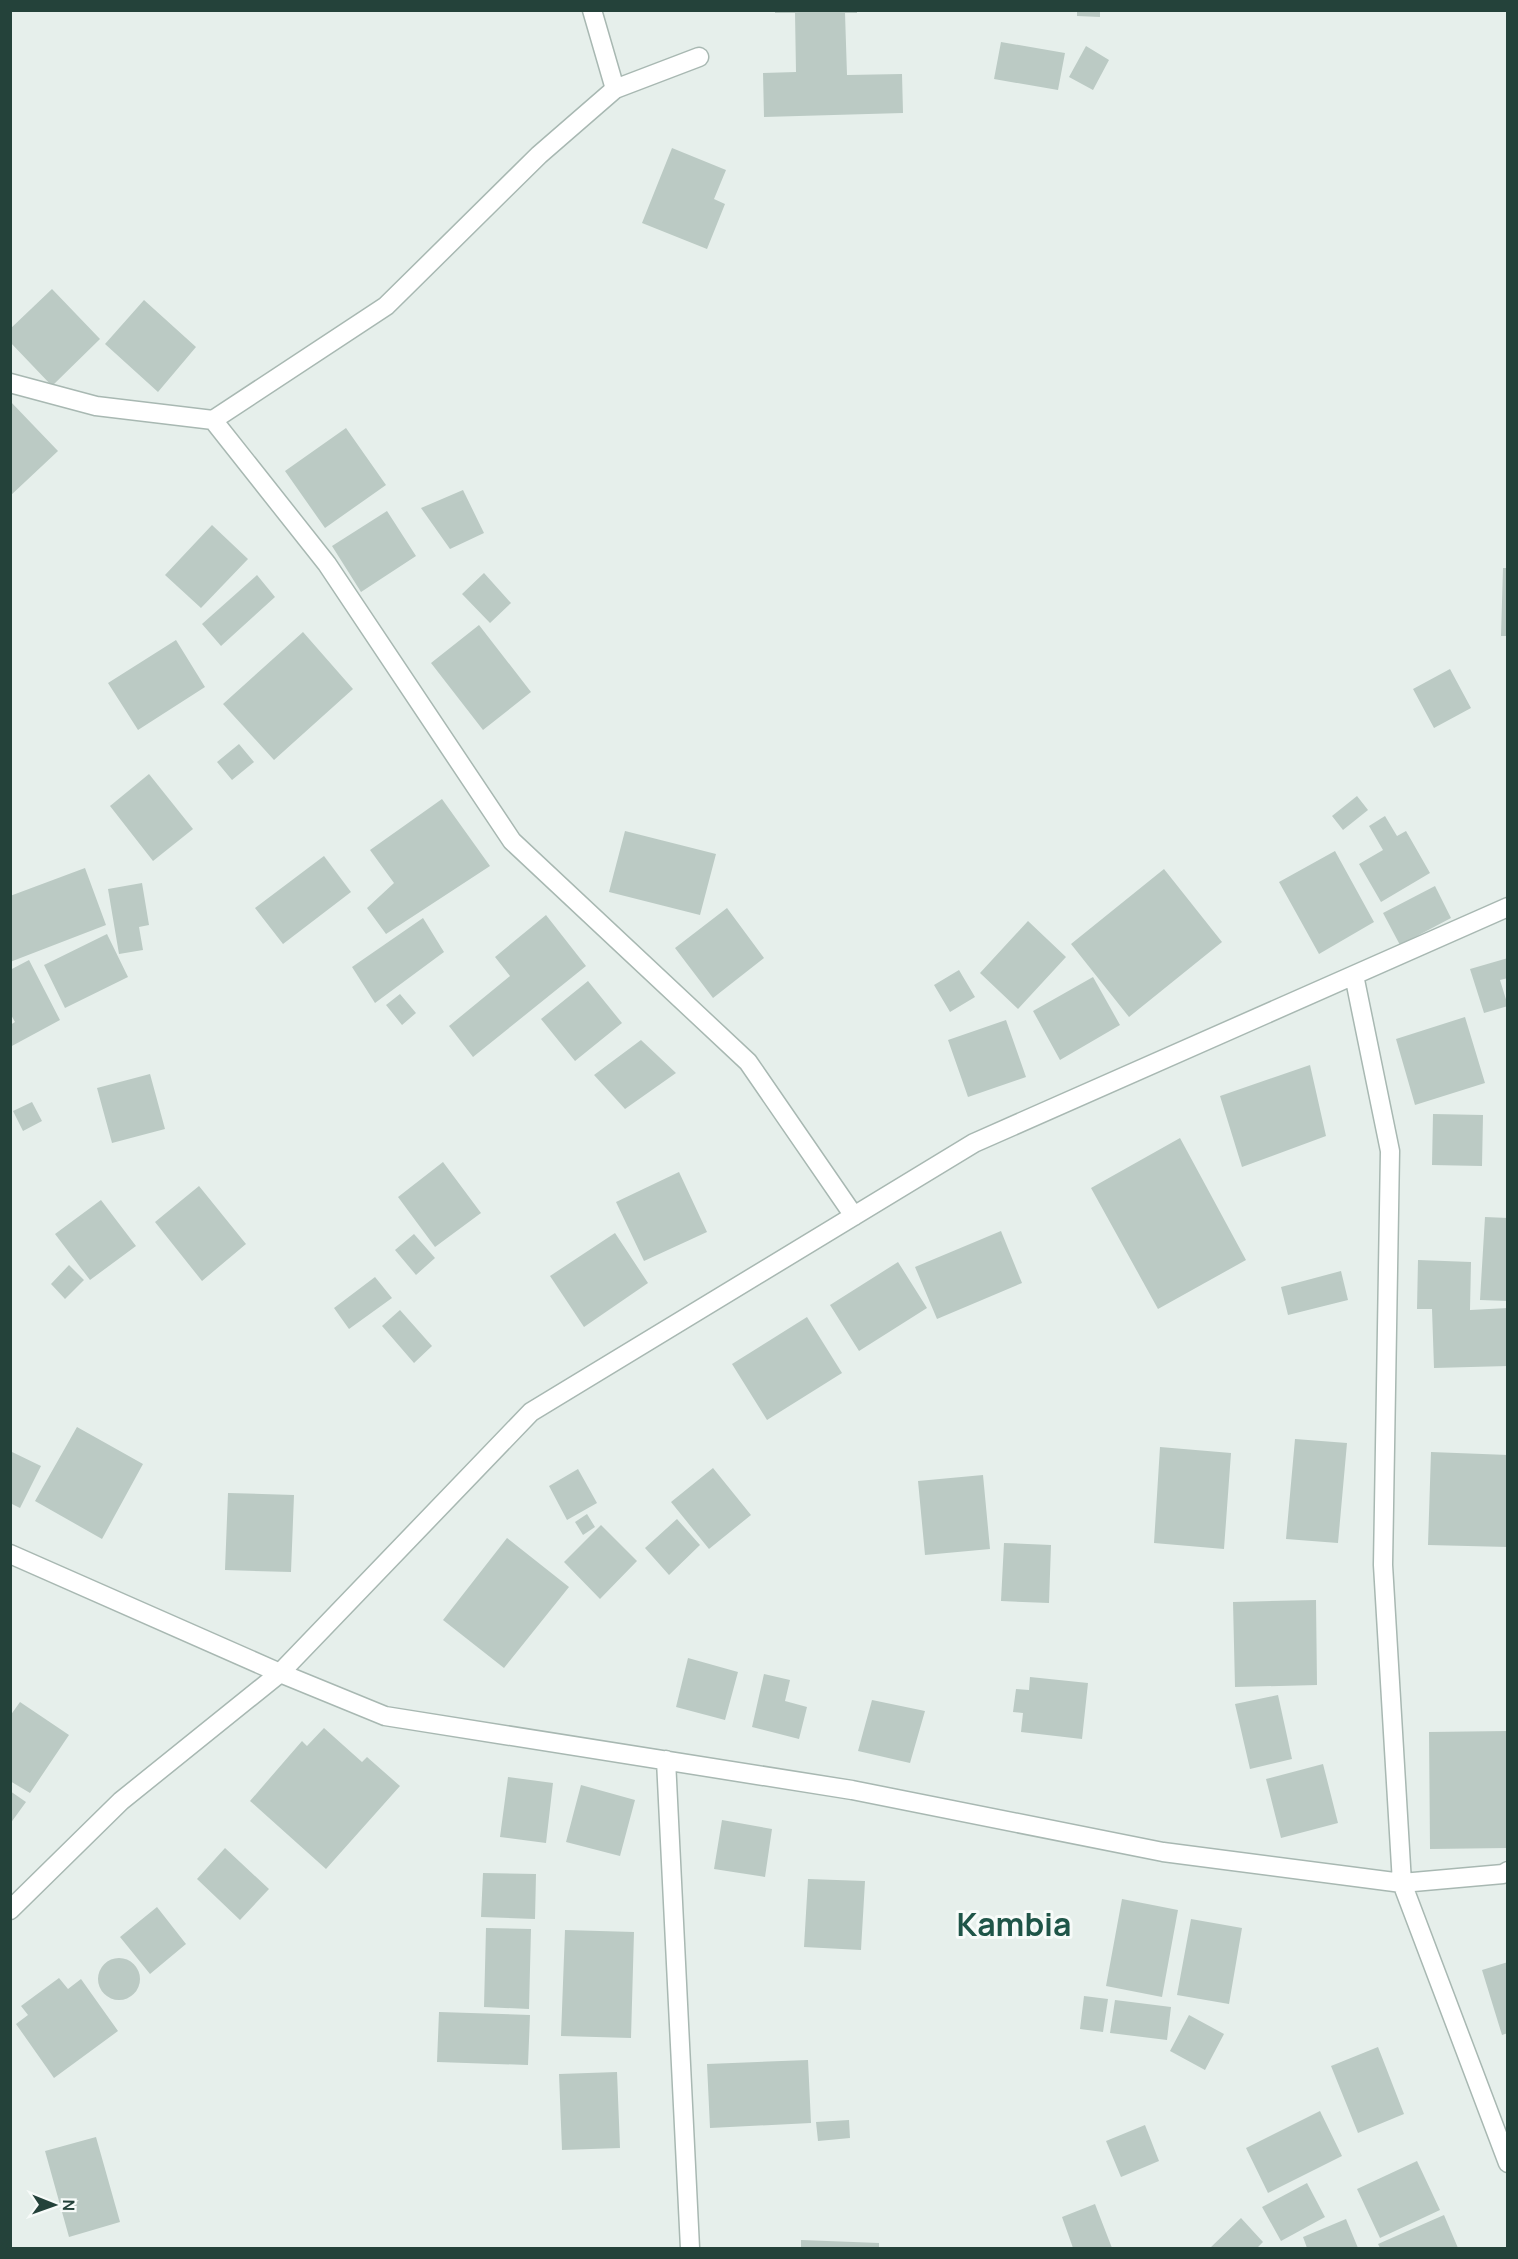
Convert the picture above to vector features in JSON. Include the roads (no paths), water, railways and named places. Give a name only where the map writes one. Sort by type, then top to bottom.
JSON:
[{"type":"street","points":[[592,10],[615,89]]},
{"type":"street","points":[[10,383],[96,406],[213,420],[386,306],[539,155],[615,89],[699,57]]},
{"type":"street","points":[[213,420],[327,564],[512,841],[748,1062],[854,1216]]},
{"type":"street","points":[[10,1910],[121,1802],[280,1674],[531,1412],[974,1143],[1508,907]]},
{"type":"street","points":[[1354,975],[1390,1151],[1383,1564],[1402,1883],[1508,2163]]},
{"type":"street","points":[[10,1554],[280,1674],[385,1716],[852,1790],[1163,1852],[1402,1883],[1503,1874],[1508,1871]]},
{"type":"street","points":[[666,1760],[690,2248]]},
{"type":"district","name":"Kambia","points":[[1014,1925]]}]
